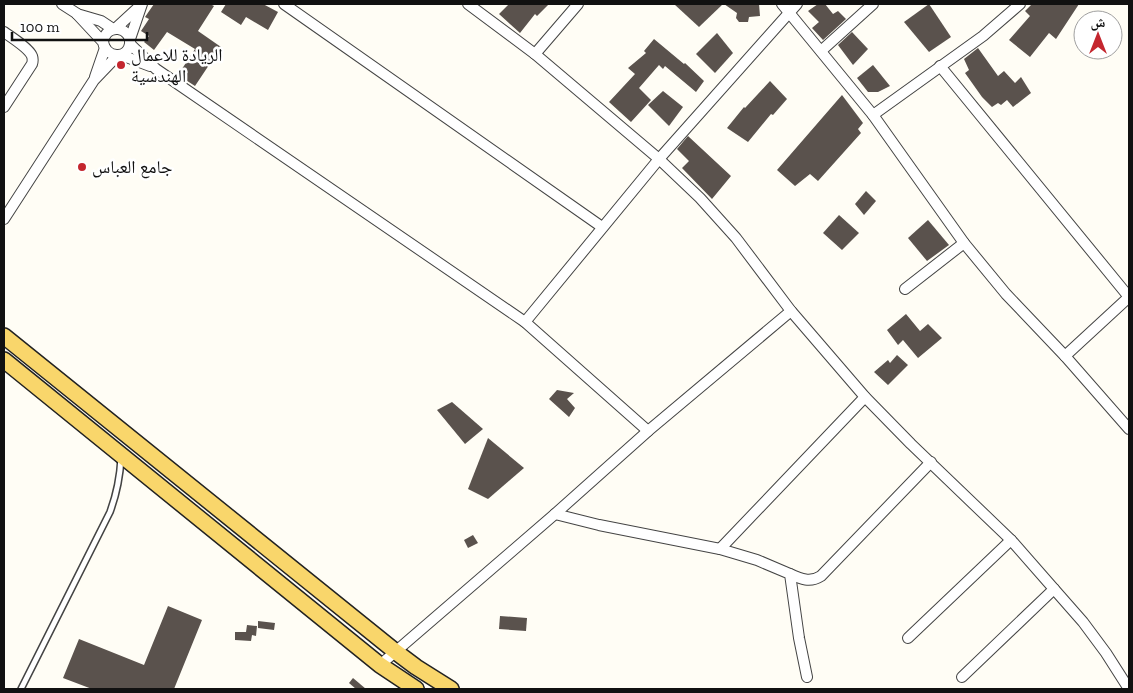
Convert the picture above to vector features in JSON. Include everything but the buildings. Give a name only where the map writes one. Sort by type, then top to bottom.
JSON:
[{"type":"main road","points":[[4,336],[396,652],[451,689]]},
{"type":"main road","points":[[4,360],[380,665],[416,689]]},
{"type":"main road","points":[[170,494],[181,479]]},
{"type":"street","points":[[62,4],[76,14],[112,55],[119,55],[156,69]]},
{"type":"street","points":[[94,80],[106,34],[142,4]]},
{"type":"street","points":[[4,219],[94,80],[119,55],[128,49],[142,4]]},
{"type":"street","points":[[284,4],[602,228]]},
{"type":"street","points":[[468,4],[535,54],[659,159],[700,198],[736,238],[791,311],[865,397],[1010,540],[1083,622],[1129,689]]},
{"type":"street","points":[[535,54],[578,4]]},
{"type":"street","points":[[782,4],[793,8],[822,51],[873,115],[964,243],[1006,294],[1065,356],[1129,429]]},
{"type":"street","points":[[822,51],[874,4]]},
{"type":"street","points":[[873,115],[983,36],[1020,4]]},
{"type":"street","points":[[525,322],[659,159],[793,8]]},
{"type":"street","points":[[76,14],[101,21],[114,29],[124,31],[128,34],[130,41],[156,69],[525,322],[648,431]]},
{"type":"street","points":[[4,32],[29,51],[33,61],[4,107]]},
{"type":"street","points":[[940,66],[1129,297],[1065,356]]},
{"type":"street","points":[[905,289],[964,243]]},
{"type":"street","points":[[380,665],[648,431],[791,311]]},
{"type":"street","points":[[720,549],[865,397]]},
{"type":"street","points":[[555,514],[599,525],[720,549],[757,560],[808,580],[822,576],[930,462]]},
{"type":"street","points":[[908,638],[1010,540]]},
{"type":"street","points":[[790,574],[799,638],[807,676]]},
{"type":"street","points":[[962,678],[1054,589]]},
{"type":"lane","points":[[20,689],[110,512],[119,485],[120,455]]},
{"type":"place","name":"الريادة للاعمال الهندسية","points":[[121,65]]},
{"type":"place","name":"جامع العباس","points":[[82,167]]}]
